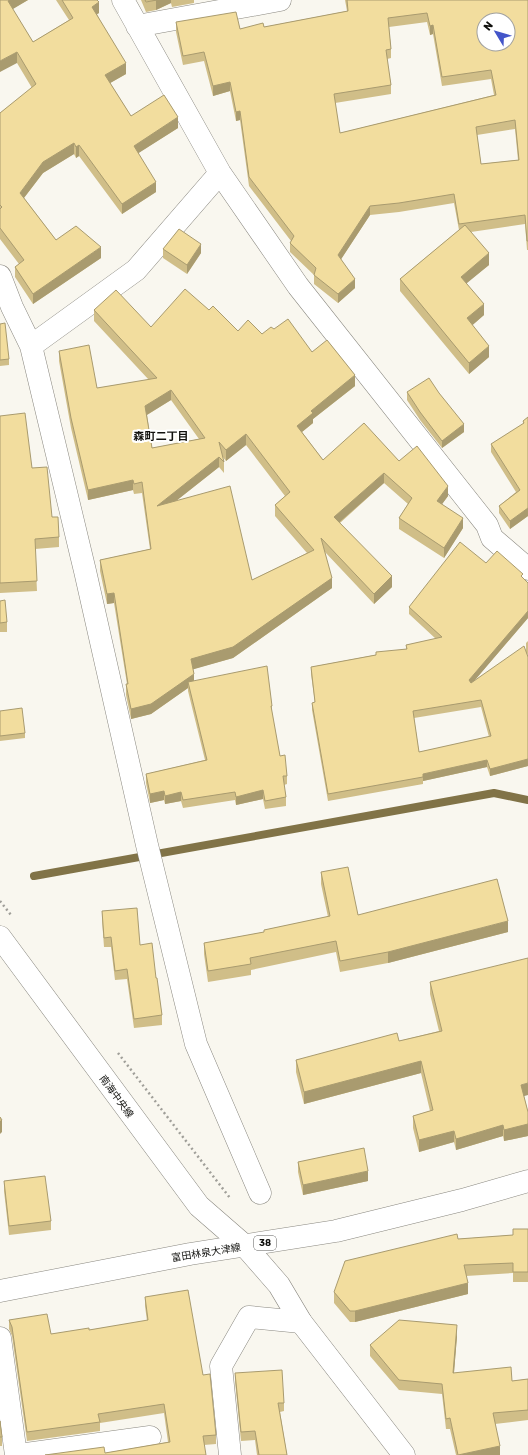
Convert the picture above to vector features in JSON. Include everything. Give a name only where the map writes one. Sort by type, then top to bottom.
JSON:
[{"type":"street","points":[[123,0],[220,173],[298,286],[487,525],[492,538],[528,570]]},
{"type":"street","points":[[137,26],[280,0]]},
{"type":"street","points":[[31,346],[136,270],[220,173]]},
{"type":"street","points":[[0,276],[12,307],[31,346],[85,571],[146,845],[196,1044],[260,1193]]},
{"type":"street","name":"南海中央線","points":[[0,937],[199,1206],[245,1246],[279,1285],[301,1322],[404,1455]]},
{"type":"street","name":"富田林泉大津線","points":[[0,1291],[190,1254],[336,1231],[462,1200],[528,1181]]},
{"type":"street","points":[[230,1455],[220,1366],[249,1317],[301,1322]]},
{"type":"street","points":[[0,1338],[17,1455],[150,1437]]},
{"type":"building","points":[[0,0],[10,0],[8,1],[33,42],[73,18],[62,0],[97,0],[99,2],[92,7],[126,63],[105,75],[131,116],[164,95],[178,117],[134,146],[156,182],[122,204],[79,145],[76,147],[74,143],[43,162],[20,193],[56,240],[76,226],[101,247],[33,294],[15,267],[24,260],[0,228],[0,209],[2,207],[0,205],[0,113],[36,84],[17,52],[0,61]]},
{"type":"building","points":[[145,0],[157,0],[146,2]]},
{"type":"building","points":[[347,0],[528,0],[528,241],[525,215],[459,224],[454,194],[370,206],[338,255],[355,279],[338,294],[314,275],[316,268],[290,243],[294,236],[249,177],[240,111],[236,112],[230,82],[213,86],[204,52],[183,56],[176,22],[236,12],[240,29],[263,23],[264,27],[348,11]],"holes":[[[427,13],[430,26],[433,25],[442,77],[491,70],[496,95],[340,133],[334,94],[391,85],[386,50],[391,49],[388,18]],[[515,120],[519,160],[481,164],[476,127]]]},
{"type":"building","points":[[465,225],[489,253],[461,277],[484,304],[467,318],[489,346],[469,363],[400,279]]},
{"type":"building","points":[[179,229],[201,244],[187,265],[163,249]]},
{"type":"building","points":[[185,289],[209,310],[213,306],[238,331],[248,320],[262,334],[271,327],[274,329],[288,319],[312,352],[327,340],[355,375],[311,411],[313,413],[297,426],[323,460],[364,423],[399,461],[417,446],[448,486],[437,501],[463,518],[444,548],[399,518],[412,498],[384,473],[334,517],[392,576],[374,594],[321,538],[332,578],[233,647],[191,659],[194,674],[151,704],[131,709],[126,684],[128,684],[114,593],[107,594],[100,560],[151,549],[142,482],[134,484],[133,480],[88,490],[71,418],[59,351],[89,345],[97,388],[157,378],[94,310],[116,290],[151,327]],"holes":[[[171,390],[205,438],[152,448],[145,406]],[[246,434],[290,492],[275,505],[314,550],[252,580],[230,486],[157,506],[219,457],[224,462],[219,442],[226,450]]]},
{"type":"building","points":[[5,323],[9,359],[0,360],[0,324]]},
{"type":"building","points":[[429,378],[464,424],[442,441],[407,392]]},
{"type":"building","points":[[25,413],[32,468],[47,467],[52,517],[58,517],[59,537],[35,539],[37,581],[0,583],[0,416]]},
{"type":"building","points":[[528,417],[528,508],[510,521],[499,506],[520,490],[491,444],[524,423],[523,421]]},
{"type":"building","points":[[460,542],[486,563],[497,551],[523,574],[521,576],[528,583],[528,611],[469,680],[471,683],[524,646],[528,657],[528,759],[490,769],[487,760],[423,774],[423,777],[328,794],[312,703],[315,702],[311,667],[376,655],[376,652],[407,649],[406,645],[442,637],[409,607]],"holes":[[[481,700],[491,736],[419,752],[413,711]]]},
{"type":"building","points":[[5,600],[7,622],[0,623],[0,601]]},
{"type":"building","points":[[267,666],[271,706],[280,756],[285,755],[287,776],[283,776],[286,797],[265,801],[263,790],[236,797],[235,792],[183,800],[181,792],[165,796],[164,791],[150,794],[146,774],[207,760],[188,682]]},
{"type":"building","points":[[22,708],[25,733],[0,736],[0,711]]},
{"type":"building","points":[[348,867],[358,915],[497,879],[508,921],[388,952],[340,961],[336,941],[250,958],[251,964],[208,971],[204,943],[264,932],[264,930],[330,916],[321,872]]},
{"type":"building","points":[[137,908],[140,945],[152,943],[162,1015],[134,1019],[127,969],[115,971],[111,937],[104,938],[102,911]]},
{"type":"building","points":[[528,958],[528,1083],[521,1085],[528,1112],[528,1124],[504,1130],[503,1125],[456,1139],[454,1131],[419,1140],[413,1116],[433,1110],[421,1061],[304,1092],[296,1060],[397,1033],[399,1041],[442,1031],[430,982]]},
{"type":"building","points":[[364,1148],[368,1171],[303,1185],[298,1162]]},
{"type":"building","points":[[45,1176],[51,1221],[9,1226],[4,1181]]},
{"type":"building","points":[[513,1229],[528,1229],[528,1272],[513,1272],[513,1263],[464,1265],[468,1283],[355,1311],[350,1311],[334,1292],[345,1261],[457,1234],[458,1239],[513,1235]]},
{"type":"building","points":[[188,1290],[203,1375],[210,1374],[216,1435],[203,1436],[206,1455],[45,1455],[104,1447],[105,1453],[170,1442],[164,1404],[98,1414],[100,1422],[27,1432],[12,1327],[9,1320],[47,1314],[51,1334],[89,1328],[89,1330],[148,1320],[145,1297]]},
{"type":"building","points":[[399,1320],[457,1325],[453,1373],[511,1367],[512,1381],[528,1379],[528,1410],[493,1413],[500,1446],[458,1455],[450,1418],[446,1419],[442,1384],[399,1380],[370,1345]]},
{"type":"building","points":[[282,1370],[284,1403],[278,1403],[287,1455],[259,1455],[255,1431],[241,1432],[235,1373]]},
{"type":"building","points":[[0,1421],[2,1437],[0,1437]]},
{"type":"waterway","points":[[34,876],[494,793],[528,800]]},
{"type":"district","name":"森町二丁目","points":[[161,436]]}]
